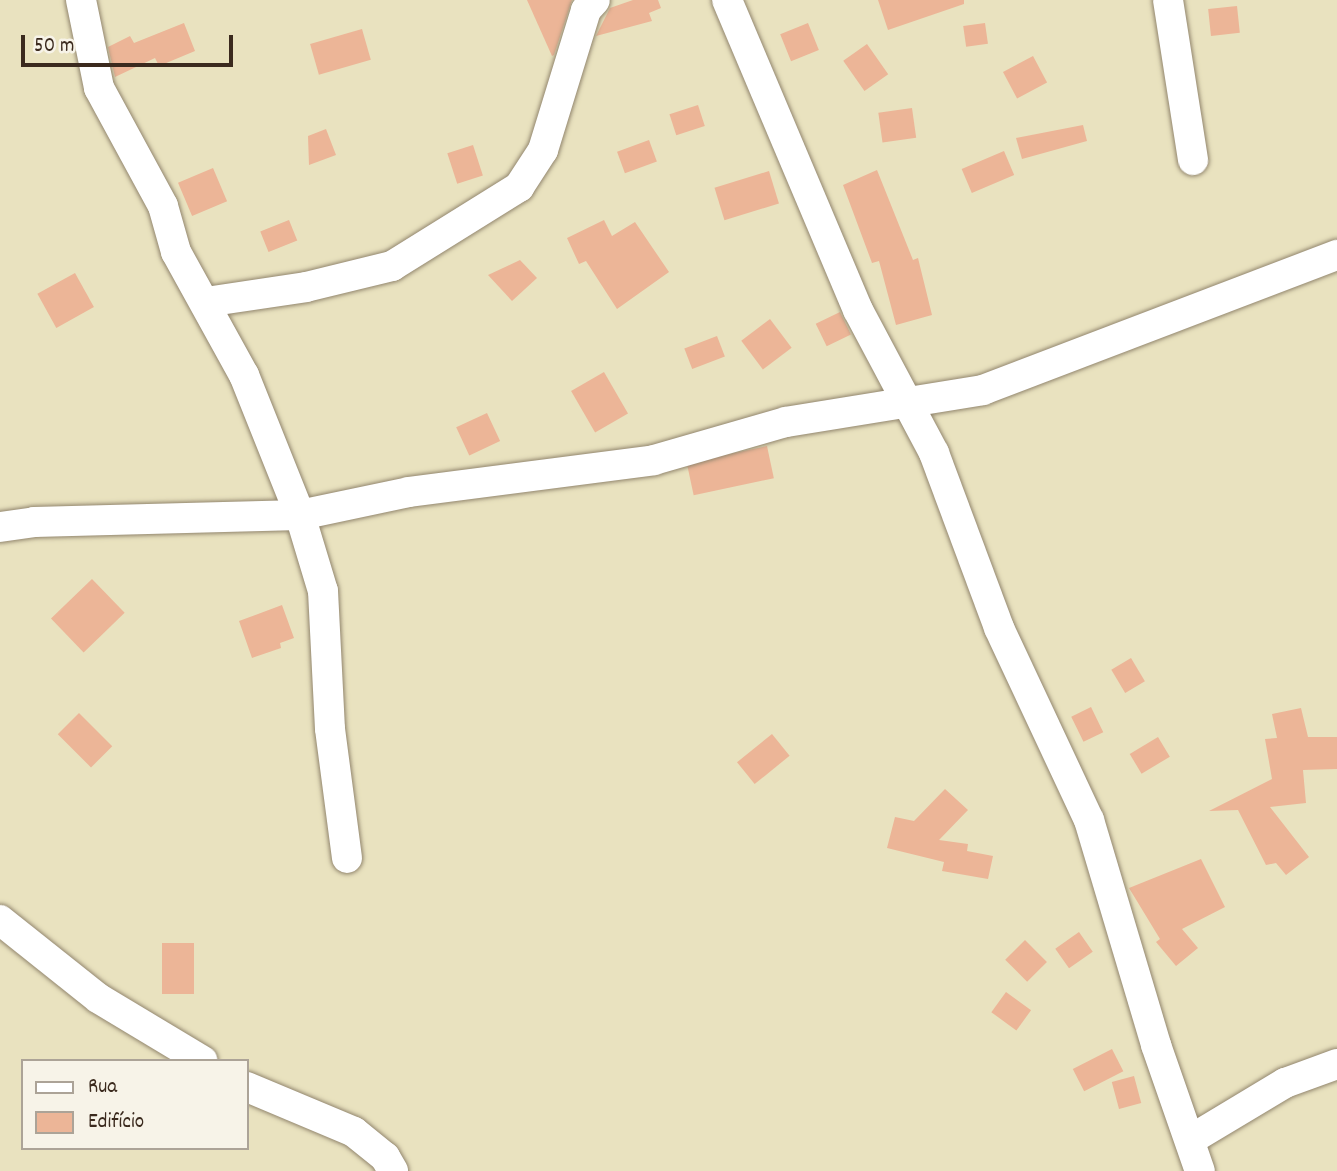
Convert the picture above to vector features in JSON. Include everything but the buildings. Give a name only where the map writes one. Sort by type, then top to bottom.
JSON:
[{"type":"street","points":[[81,0],[99,88],[163,206],[176,251],[244,375],[300,515],[323,591],[330,729],[347,858]]},
{"type":"street","points":[[206,302],[306,287],[392,266],[519,187],[543,149],[586,10],[595,0]]},
{"type":"street","points":[[727,0],[858,310],[934,453],[999,628],[1089,820],[1156,1045],[1200,1171]]},
{"type":"street","points":[[1168,0],[1193,160]]},
{"type":"street","points":[[0,527],[34,522],[300,515],[473,482],[654,460],[786,422],[870,407],[908,405],[984,390],[1265,286],[1337,255]]},
{"type":"street","points":[[0,920],[98,998],[200,1059]]},
{"type":"street","points":[[1190,1140],[1285,1083],[1337,1064]]},
{"type":"street","points":[[248,1087],[354,1132],[385,1157],[393,1171]]}]
